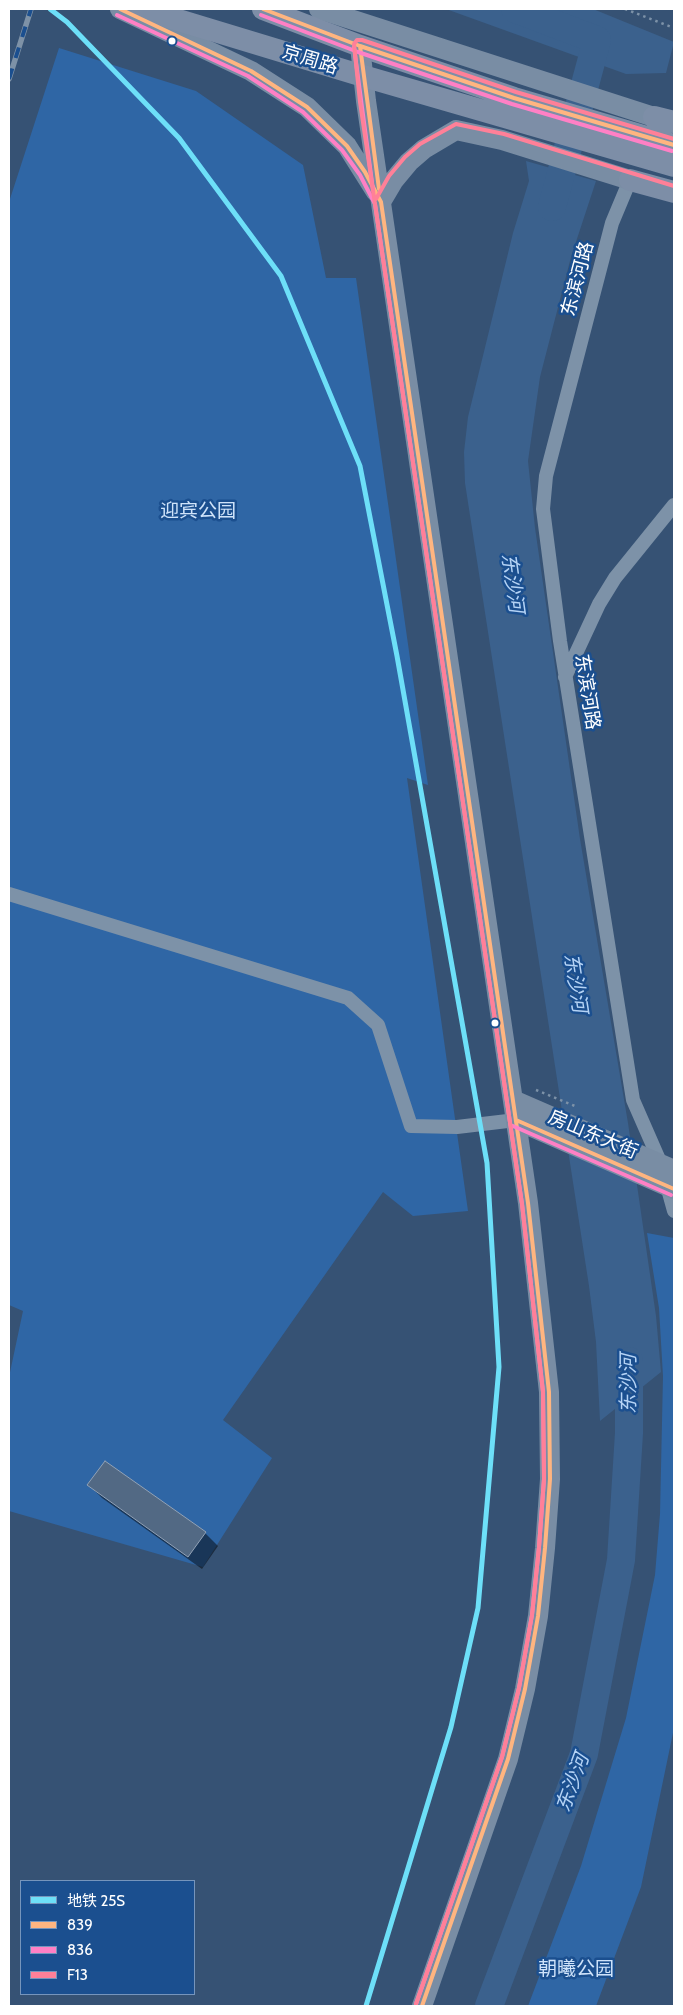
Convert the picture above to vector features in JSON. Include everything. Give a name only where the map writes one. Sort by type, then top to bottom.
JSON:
[{"type":"main road","points":[[120,9],[250,71],[307,107],[347,146],[366,172],[382,202]]},
{"type":"main road","name":"京周路","points":[[142,9],[363,76],[504,110]]},
{"type":"main road","name":"京周路","points":[[263,9],[360,46],[504,110]]},
{"type":"main road","points":[[319,9],[664,120]]},
{"type":"main road","points":[[360,46],[516,1120],[540,1299],[549,1392],[550,1479],[538,1616],[525,1689],[508,1759],[422,2006]]},
{"type":"main road","points":[[382,202],[394,180],[409,162],[424,149],[456,130],[504,110],[658,142],[674,166]]},
{"type":"main road","points":[[456,130],[502,140],[674,192]]},
{"type":"main road","name":"房山东大街","points":[[513,1100],[542,1122],[643,1175],[669,1177]]},
{"type":"main road","name":"房山东大街","points":[[516,1120],[542,1122],[640,1155],[669,1177]]},
{"type":"street","name":"东滨河路","points":[[630,180],[612,224],[546,476],[543,509],[565,677],[633,1100],[669,1177],[674,1211]]},
{"type":"street","points":[[565,677],[607,591],[674,504]]},
{"type":"street","points":[[9,894],[348,998],[378,1025],[411,1126],[457,1127],[516,1120]]},
{"type":"path","points":[[625,9],[674,28]]},
{"type":"green space","name":"迎宾公园","points":[[59,48],[196,91],[303,165],[326,278],[356,278],[428,785],[407,778],[468,1211],[413,1216],[383,1192],[223,1420],[272,1458],[203,1567],[9,1511],[9,1377],[23,1311],[9,1305],[9,202]]},
{"type":"green space","name":"朝曦公园","points":[[647,1233],[674,1238],[674,1728],[641,1887],[596,2006],[528,2006],[581,1866],[626,1718],[655,1575],[660,1514],[663,1376],[659,1308]]},
{"type":"water","points":[[446,9],[593,9],[674,42],[666,73],[626,74]]},
{"type":"water","points":[[526,161],[596,181],[571,257],[540,377],[528,461],[535,528],[580,839],[628,1123],[656,1316],[661,1372],[600,1421],[596,1342],[589,1286],[465,483],[464,452],[468,417],[513,233],[529,181]]},
{"type":"building","points":[[105,1461],[206,1532],[188,1557],[87,1485]]},
{"type":"waterway","name":"东沙河","points":[[515,9],[597,40],[552,207]]},
{"type":"waterway","name":"东沙河","points":[[489,2006],[584,1754],[621,1560],[629,1433],[629,1361]]},
{"type":"railway","points":[[9,79],[31,9]]},
{"type":"metro line","name":"25S","points":[[50,9],[67,22],[179,138],[281,276],[360,466],[397,656],[487,1163],[499,1367],[478,1608],[451,1727],[366,2006]]},
{"type":"transit line","name":"839","points":[[120,9],[251,71],[307,107],[347,146],[365,172],[381,202],[528,1203],[549,1392],[550,1479],[545,1548],[538,1616],[525,1689],[508,1759],[422,2006]]},
{"type":"transit line","name":"839","points":[[263,9],[360,46],[514,98],[674,145]]},
{"type":"transit line","name":"836","points":[[117,15],[248,76],[303,112],[342,150],[360,175],[375,204],[522,1204],[543,1392],[544,1479],[539,1547],[532,1615],[519,1688],[502,1757],[416,2004]]},
{"type":"transit line","name":"836","points":[[261,15],[358,52],[512,104],[672,151]]},
{"type":"transit line","name":"F13","points":[[416,2004],[502,1757],[519,1688],[532,1615],[539,1547],[544,1479],[543,1392],[522,1204],[360,102],[354,44],[357,40],[362,40],[516,92],[674,139]]},
{"type":"transit line","name":"839","points":[[360,46],[379,189]]},
{"type":"transit line","name":"836","points":[[354,47],[373,190]]},
{"type":"transit line","name":"F13","points":[[376,199],[389,176],[405,157],[420,144],[456,124],[504,134],[674,186]]},
{"type":"transit line","name":"839","points":[[516,1120],[674,1189]]},
{"type":"transit line","name":"836","points":[[513,1126],[671,1195]]}]
